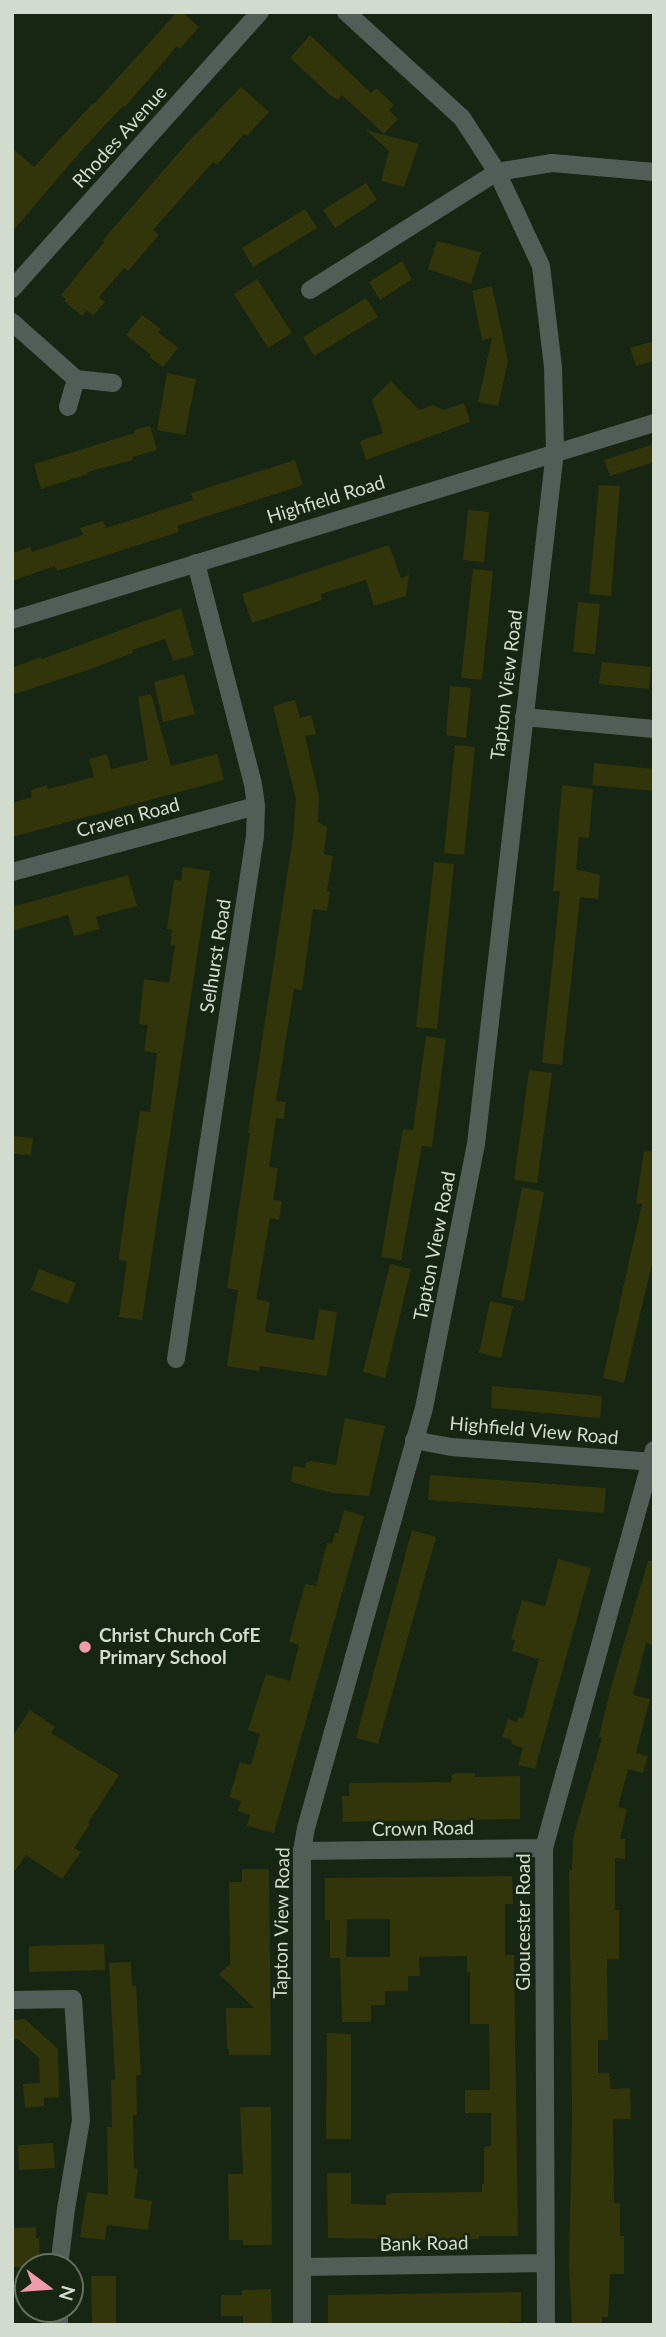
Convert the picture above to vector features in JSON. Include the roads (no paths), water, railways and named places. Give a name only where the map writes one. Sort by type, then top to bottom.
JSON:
[{"type":"street","name":"Rhodes Avenue","points":[[12,289],[260,12]]},
{"type":"street","name":"Tapton View Road","points":[[302,2325],[302,1851],[306,1828],[424,1408],[476,1144],[555,451],[553,366],[541,266],[497,172],[462,118],[345,12]]},
{"type":"street","points":[[310,290],[497,172],[552,163],[654,172]]},
{"type":"street","points":[[12,322],[76,379],[113,383]]},
{"type":"street","points":[[68,407],[76,379]]},
{"type":"street","name":"Highfield Road","points":[[12,620],[654,422]]},
{"type":"street","name":"Selhurst Road","points":[[176,1359],[255,836],[256,806],[253,784],[196,563]]},
{"type":"street","points":[[524,717],[654,729]]},
{"type":"street","name":"Craven Road","points":[[12,872],[256,806]]},
{"type":"street","name":"Highfield View Road","points":[[414,1440],[451,1447],[653,1458]]},
{"type":"street","name":"Gloucester Road","points":[[546,2325],[544,1849],[653,1458]]},
{"type":"street","name":"Crown Road","points":[[302,1851],[544,1849]]},
{"type":"street","points":[[12,2000],[73,1999],[81,2120],[61,2253]]},
{"type":"street","name":"Bank Road","points":[[302,2267],[546,2263]]},
{"type":"place","name":"Christ Church CofE Primary School","points":[[85,1647]]}]
